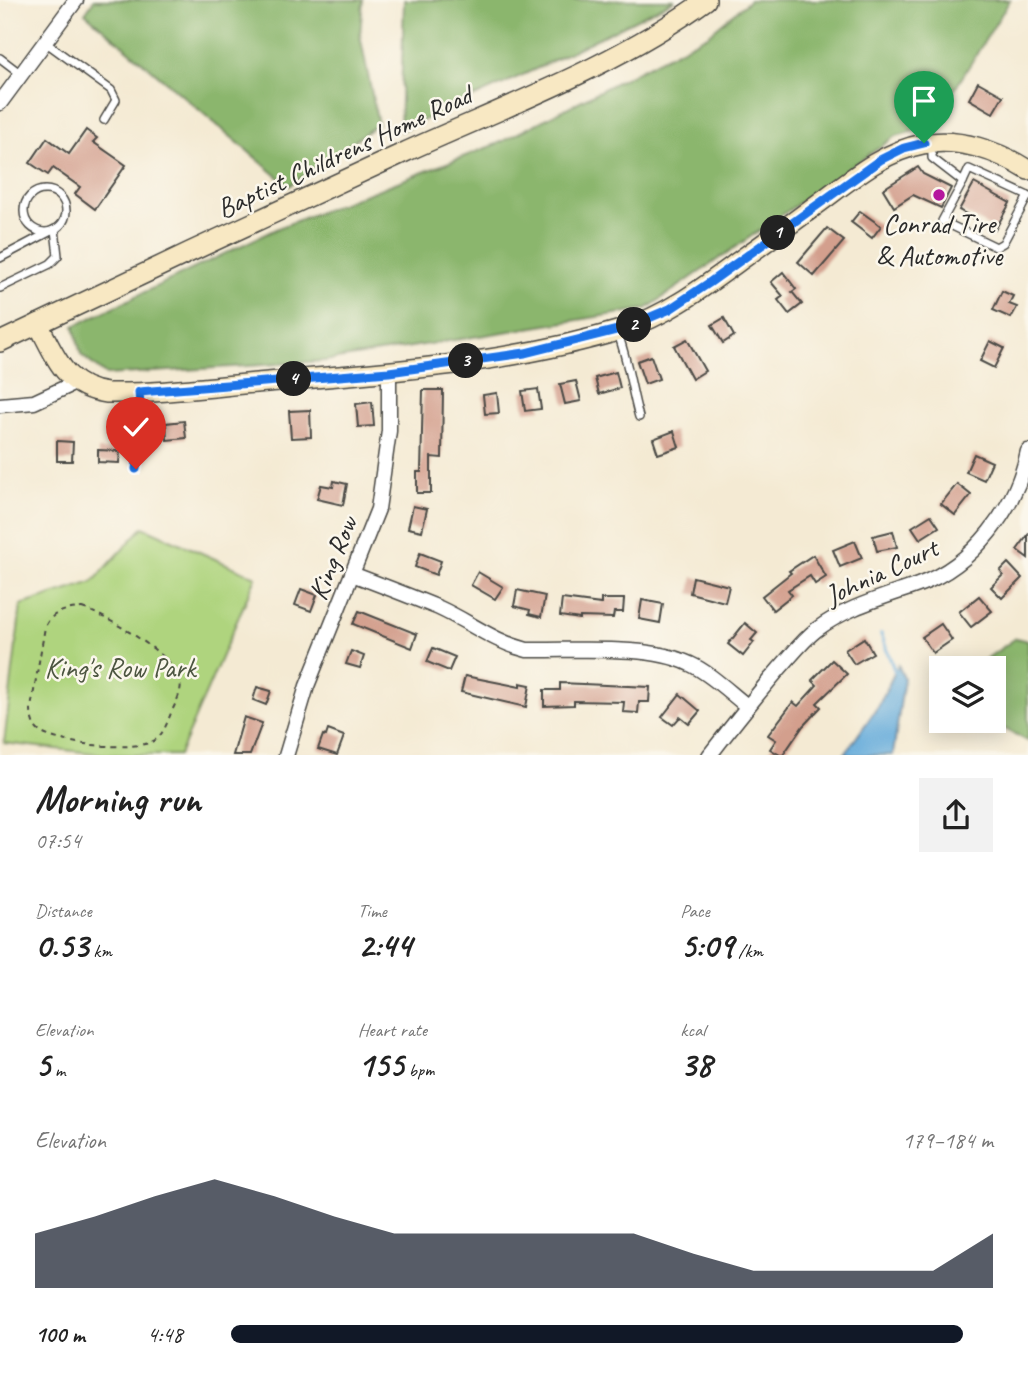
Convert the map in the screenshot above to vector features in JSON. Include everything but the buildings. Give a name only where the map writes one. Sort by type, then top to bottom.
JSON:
[{"type":"street","points":[[0,103],[76,0]]},
{"type":"street","name":"Baptist Childrens Home Road","points":[[0,342],[404,152],[620,54],[679,20],[706,0]]},
{"type":"street","points":[[38,324],[58,361],[75,383],[94,392],[139,392],[389,372],[525,353],[617,331],[648,320],[709,283],[880,160],[904,148],[932,143],[968,145],[990,151],[1028,170]]},
{"type":"street","name":"King Row","points":[[286,755],[307,685],[378,509],[388,431],[389,372]]},
{"type":"street","points":[[0,405],[34,402],[75,383]]},
{"type":"street","name":"Johnia Court","points":[[709,755],[747,706],[814,631],[859,605],[919,585],[942,574],[962,558],[990,531],[1003,513],[1014,493],[1028,451]]},
{"type":"street","points":[[352,574],[440,609],[511,646],[527,650],[652,652],[674,657],[693,665],[747,706]]},
{"type":"lane","points":[[45,42],[111,90],[116,100],[104,120]]},
{"type":"lane","points":[[0,58],[21,74]]},
{"type":"lane","points":[[932,143],[932,158],[963,182]]},
{"type":"lane","points":[[969,169],[1028,196],[1003,243],[996,247],[942,221],[963,182],[969,169]]},
{"type":"lane","points":[[0,258],[55,229],[65,218],[65,204],[55,192],[35,192],[24,208],[26,221],[42,232],[55,229]]},
{"type":"lane","points":[[0,288],[50,264],[58,256],[55,229]]},
{"type":"lane","points":[[617,331],[625,352],[639,417]]},
{"type":"lane","points":[[136,469],[142,428],[139,392]]},
{"type":"path","points":[[82,608],[94,612],[175,666],[181,685],[166,725],[154,741],[124,748],[74,742],[41,733],[31,718],[31,708],[42,636],[48,620],[69,609],[82,608]]},
{"type":"green space","points":[[94,0],[363,0],[360,35],[378,124],[289,186],[85,13]]},
{"type":"green space","points":[[404,0],[675,0],[538,68],[400,131]]},
{"type":"green space","points":[[750,0],[1010,0],[932,126],[896,136],[646,309],[324,361],[106,375],[81,355],[74,326],[278,228],[499,143],[708,35]]},
{"type":"green space","name":"King's Row Park","points":[[143,527],[256,577],[179,755],[109,755],[4,743],[21,605],[93,582]]},
{"type":"green space","points":[[1016,638],[1028,641],[1028,741],[1006,729],[1006,656],[990,656]]},
{"type":"water","points":[[898,665],[904,678],[893,755],[844,755],[879,705]]},
{"type":"waterway","points":[[881,634],[895,672]]},
{"type":"place","name":"Conrad Tire & Automotive","points":[[939,195]]},
{"type":"route","points":[[136,469],[142,428],[139,392],[389,372],[525,353],[578,342],[625,328],[670,309],[880,160],[904,148],[924,143]]}]
